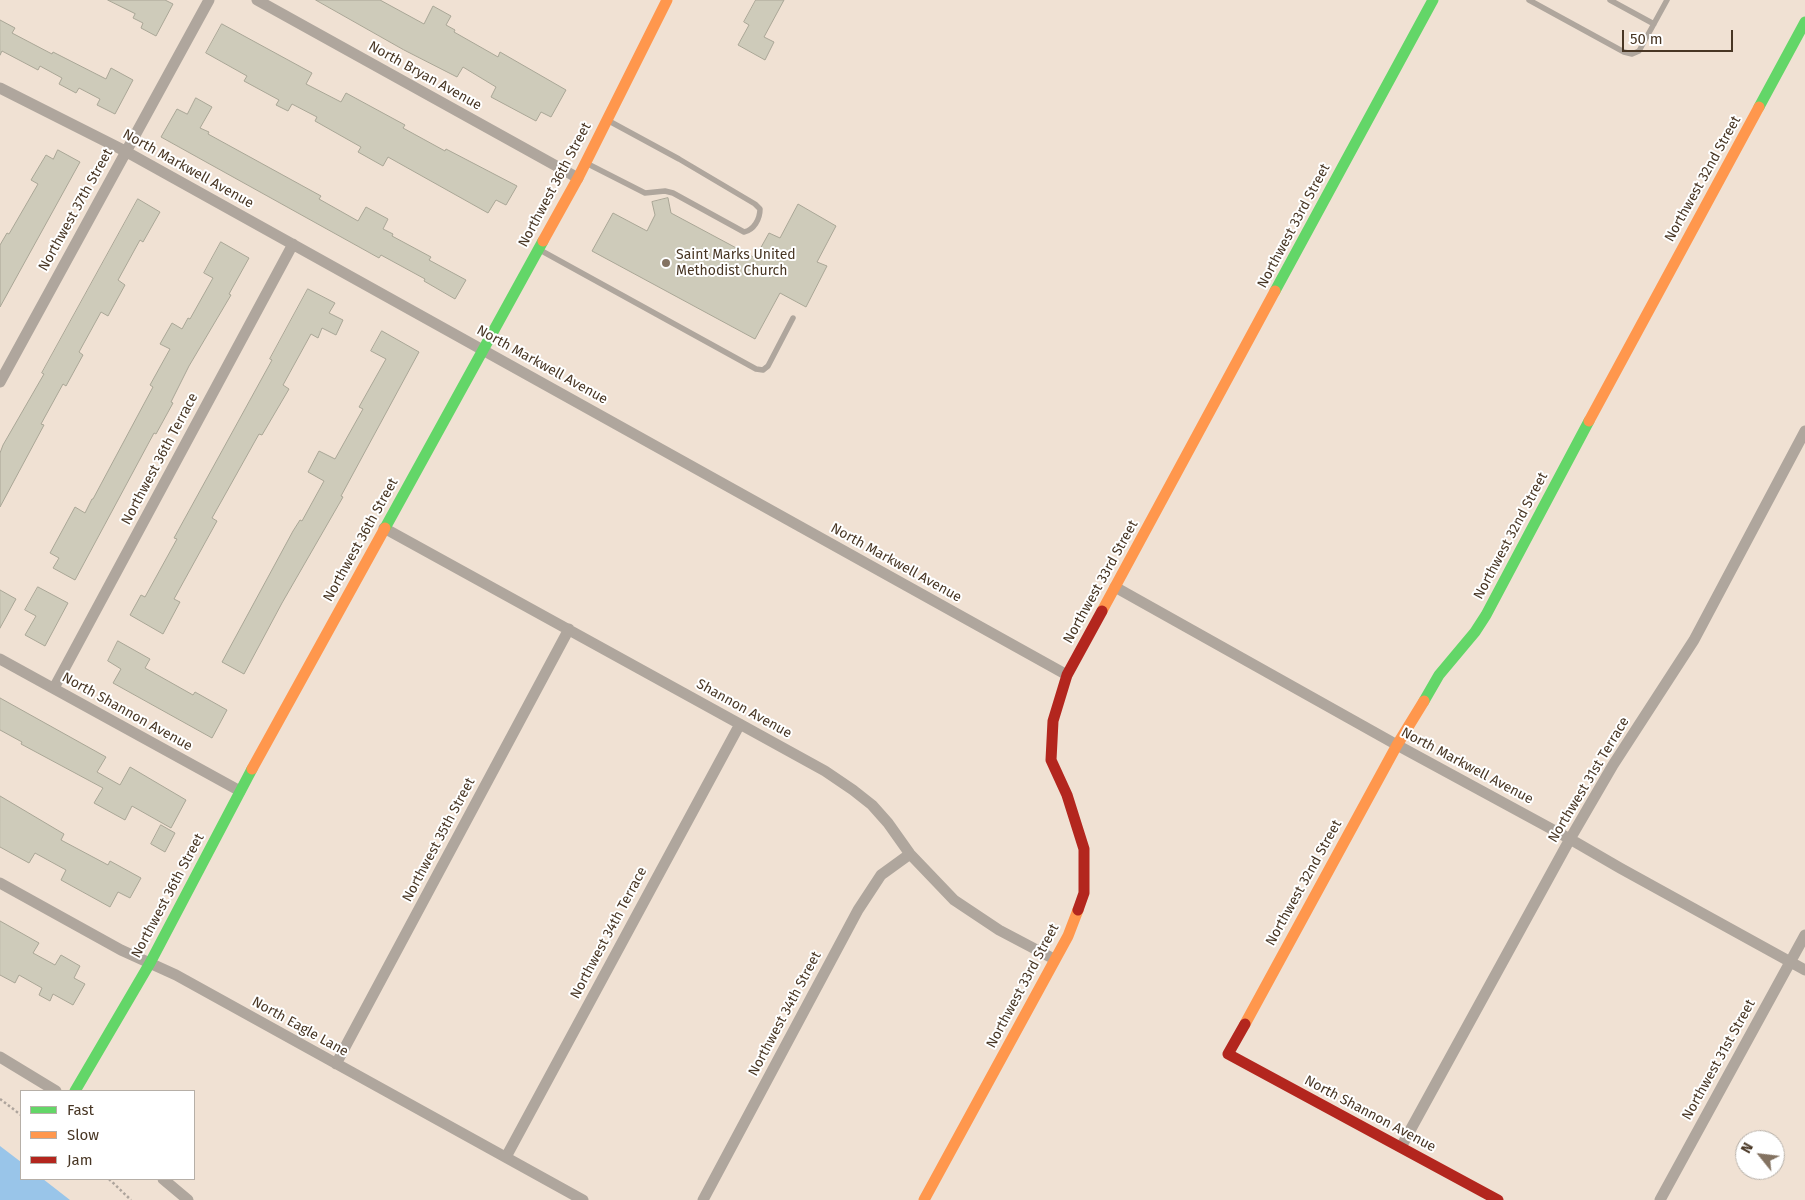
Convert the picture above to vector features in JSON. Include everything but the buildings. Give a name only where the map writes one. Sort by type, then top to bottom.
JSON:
[{"type":"street","name":"Northwest 37th Street","points":[[0,382],[209,0]]},
{"type":"street","name":"North Bryan Avenue","points":[[257,0],[578,178]]},
{"type":"street","name":"Northwest 36th Street","points":[[76,1090],[150,963],[240,790],[578,178],[667,0]]},
{"type":"street","name":"Northwest 33rd Street","points":[[924,1200],[1068,936],[1084,893],[1084,850],[1067,794],[1051,760],[1053,721],[1067,675],[1434,0]]},
{"type":"street","name":"Northwest 32nd Street","points":[[1228,1054],[1397,745],[1439,675],[1475,632],[1486,615],[1621,360],[1805,22]]},
{"type":"street","name":"North Markwell Avenue","points":[[0,88],[125,151],[1067,675]]},
{"type":"street","name":"Northwest 36th Terrace","points":[[54,688],[293,244]]},
{"type":"street","name":"Northwest 31st Terrace","points":[[1401,1147],[1570,839],[1613,766],[1694,640],[1805,431]]},
{"type":"street","name":"Shannon Avenue","points":[[384,528],[825,771],[872,805],[888,823],[910,854],[960,904],[999,930],[1054,959]]},
{"type":"street","name":"North Markwell Avenue","points":[[1116,587],[1397,745],[1805,970]]},
{"type":"street","name":"Northwest 35th Street","points":[[336,1064],[569,629]]},
{"type":"street","name":"North Shannon Avenue","points":[[0,659],[240,790]]},
{"type":"street","name":"Northwest 34th Terrace","points":[[506,1157],[740,724]]},
{"type":"street","name":"Northwest 34th Street","points":[[703,1200],[858,910],[881,875],[910,854]]},
{"type":"street","name":"North Eagle Lane","points":[[0,882],[121,950],[176,975],[583,1200]]},
{"type":"street","name":"Northwest 31st Street","points":[[1660,1200],[1805,935]]},
{"type":"street","name":"North Shannon Avenue","points":[[1228,1054],[1498,1200]]},
{"type":"street","points":[[0,1057],[54,1090]]},
{"type":"street","points":[[164,1180],[188,1200]]},
{"type":"lane","points":[[1529,0],[1624,52],[1632,54],[1639,51],[1666,0]]},
{"type":"lane","points":[[1610,0],[1654,24]]},
{"type":"lane","points":[[586,163],[645,193],[673,193],[744,232],[751,230],[758,221],[760,209],[755,204],[679,159],[607,120]]},
{"type":"lane","points":[[539,249],[756,369],[763,370],[768,366],[793,318]]},
{"type":"path","points":[[0,1099],[20,1114]]},
{"type":"path","points":[[110,1180],[131,1200]]},
{"type":"water","points":[[0,1146],[20,1161],[20,1180],[44,1180],[70,1200],[0,1200]]},
{"type":"traffic: fast","points":[[1275,291],[1433,0]]},
{"type":"traffic: fast","points":[[1759,107],[1805,22]]},
{"type":"traffic: fast","points":[[385,528],[543,241]]},
{"type":"traffic: fast","points":[[1424,701],[1439,675],[1475,632],[1486,615],[1589,421]]},
{"type":"traffic: fast","points":[[76,1090],[150,963],[252,769]]},
{"type":"traffic: slow","points":[[543,241],[578,178],[667,0]]},
{"type":"traffic: slow","points":[[1589,421],[1759,107]]},
{"type":"traffic: slow","points":[[1102,611],[1275,291]]},
{"type":"traffic: slow","points":[[252,769],[385,528]]},
{"type":"traffic: slow","points":[[1245,1024],[1397,745],[1424,701]]},
{"type":"traffic: slow","points":[[924,1200],[1068,936],[1078,910]]},
{"type":"traffic: jam","points":[[1078,910],[1084,893],[1084,849],[1067,795],[1051,760],[1053,721],[1067,675],[1102,611]]},
{"type":"traffic: jam","points":[[1245,1024],[1228,1054],[1498,1200]]},
{"type":"place","name":"Saint Marks United Methodist Church","points":[[666,263]]}]
